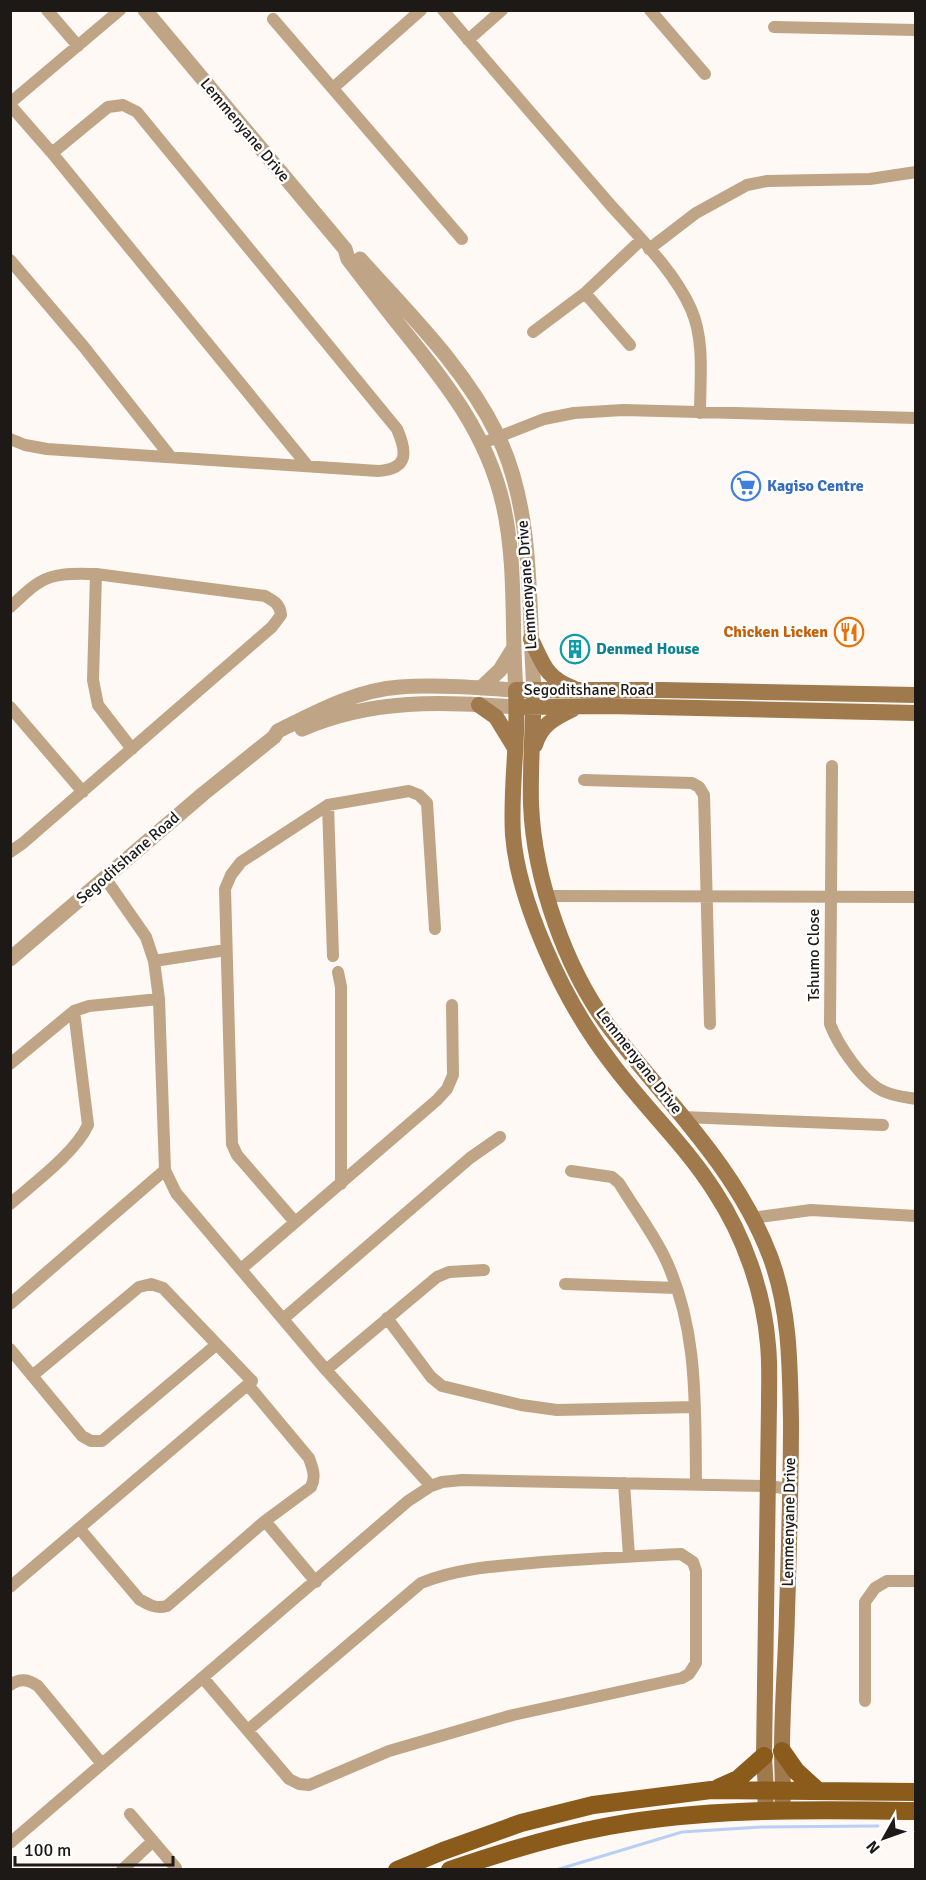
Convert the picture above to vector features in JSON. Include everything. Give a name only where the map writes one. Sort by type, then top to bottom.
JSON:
[{"type":"main road","points":[[531,639],[549,674],[560,683],[577,690]]},
{"type":"main road","name":"Segoditshane Road","points":[[522,702],[534,690],[915,695]]},
{"type":"main road","points":[[480,696],[525,752],[544,725],[577,707]]},
{"type":"main road","name":"Segoditshane Road","points":[[522,702],[577,707],[915,713]]},
{"type":"main road","name":"Lemmenyane Drive","points":[[522,702],[525,752],[539,870],[561,937],[577,975],[612,1030],[720,1163],[752,1218],[770,1255],[777,1278],[786,1325],[790,1366],[792,1489],[782,1751],[774,1811]]},
{"type":"main road","name":"Lemmenyane Drive","points":[[525,752],[513,836],[521,880],[544,948],[576,1012],[593,1039],[673,1136],[716,1194],[750,1264],[764,1314],[768,1346],[770,1404],[764,1756],[775,1791]]},
{"type":"main road","points":[[782,1751],[796,1771],[818,1791]]},
{"type":"main road","points":[[711,1790],[738,1779],[764,1756]]},
{"type":"main road","points":[[397,1869],[521,1823],[593,1805],[711,1790],[915,1792]]},
{"type":"main road","points":[[450,1869],[529,1845],[609,1826],[689,1816],[774,1811],[915,1811]]},
{"type":"street","points":[[47,10],[78,46]]},
{"type":"street","points":[[120,10],[10,104],[307,465]]},
{"type":"street","name":"Lemmenyane Drive","points":[[145,10],[345,249],[348,259],[442,377],[466,412],[483,443],[503,502],[507,524],[513,575],[513,648],[522,702]]},
{"type":"street","points":[[333,88],[421,10]]},
{"type":"street","points":[[443,10],[645,245],[682,292],[696,324],[700,361],[700,413]]},
{"type":"street","points":[[468,40],[502,10]]},
{"type":"street","points":[[650,10],[705,74]]},
{"type":"street","points":[[273,19],[462,239]]},
{"type":"street","points":[[774,27],[915,30]]},
{"type":"street","points":[[10,439],[25,445],[47,449],[392,470],[401,464],[404,452],[403,442],[397,429],[137,112],[123,105],[108,107],[52,153]]},
{"type":"street","points":[[533,332],[645,245],[747,185],[766,181],[870,179],[915,172]]},
{"type":"street","name":"Lemmenyane Drive","points":[[345,249],[354,253],[463,377],[498,436],[518,496],[524,525],[529,575],[534,690]]},
{"type":"street","points":[[10,260],[84,347],[170,456]]},
{"type":"street","points":[[585,292],[630,345]]},
{"type":"street","points":[[483,443],[544,419],[573,413],[623,410],[915,418]]},
{"type":"street","points":[[96,574],[94,693],[98,705],[132,749]]},
{"type":"street","points":[[10,607],[39,582],[51,577],[96,574],[265,596],[276,602],[281,609],[281,615],[272,627],[83,792],[10,852]]},
{"type":"street","points":[[480,696],[513,648]]},
{"type":"street","name":"Segoditshane Road","points":[[10,959],[202,794],[274,737],[282,737],[312,724],[359,710],[480,696],[522,702]]},
{"type":"street","points":[[10,707],[83,792]]},
{"type":"street","name":"Tshumo Close","points":[[832,766],[830,1024],[835,1037],[851,1060],[880,1090],[894,1096],[915,1099]]},
{"type":"street","points":[[584,780],[692,783],[699,787],[704,795],[710,1024]]},
{"type":"street","points":[[295,1222],[237,1155],[232,1143],[225,890],[231,875],[242,862],[328,805],[409,791],[419,795],[427,803],[435,929]]},
{"type":"street","points":[[328,805],[333,956]]},
{"type":"street","points":[[105,878],[146,937],[154,961],[159,999],[165,1170],[176,1193],[326,1370],[431,1486]]},
{"type":"street","points":[[548,896],[915,897]]},
{"type":"street","points":[[154,961],[226,950]]},
{"type":"street","points":[[338,972],[341,987],[342,1184]]},
{"type":"street","points":[[10,1064],[74,1011],[89,1006],[159,999]]},
{"type":"street","points":[[241,1269],[342,1184],[447,1089],[453,1075],[452,1005]]},
{"type":"street","points":[[10,1204],[74,1147],[88,1125],[74,1011]]},
{"type":"street","points":[[683,1117],[883,1125]]},
{"type":"street","points":[[283,1319],[470,1158],[500,1137]]},
{"type":"street","points":[[10,1304],[165,1170]]},
{"type":"street","points":[[572,1171],[612,1177],[619,1183],[663,1254],[686,1320],[694,1364],[696,1485]]},
{"type":"street","points":[[752,1218],[811,1210],[915,1216]]},
{"type":"street","points":[[326,1370],[437,1277],[449,1272],[484,1270]]},
{"type":"street","points":[[10,1587],[252,1381],[163,1288],[151,1284],[139,1287],[32,1376]]},
{"type":"street","points":[[565,1284],[676,1288]]},
{"type":"street","points":[[387,1318],[431,1377],[442,1386],[521,1406],[557,1410],[695,1407]]},
{"type":"street","points":[[10,1349],[82,1436],[91,1441],[102,1441],[216,1345]]},
{"type":"street","points":[[79,1528],[140,1599],[160,1608],[167,1606],[265,1521],[311,1487],[314,1471],[309,1458],[248,1385]]},
{"type":"street","points":[[10,1843],[408,1501],[431,1486],[442,1482],[462,1480],[767,1486],[792,1489]]},
{"type":"street","points":[[624,1483],[628,1556]]},
{"type":"street","points":[[265,1521],[316,1582]]},
{"type":"street","points":[[203,1678],[289,1779],[299,1784],[309,1785],[389,1751],[412,1744],[513,1715],[682,1678],[689,1674],[696,1663],[696,1571],[693,1562],[681,1554],[628,1556],[456,1571],[421,1583],[248,1730]]},
{"type":"street","points":[[865,1701],[865,1602],[875,1588],[887,1581],[915,1581]]},
{"type":"street","points":[[10,1685],[23,1680],[38,1686],[102,1764]]},
{"type":"street","points":[[130,1814],[176,1868]]},
{"type":"street","points":[[122,1869],[153,1841]]},
{"type":"waterway","points":[[556,1870],[682,1832],[761,1827],[878,1826]]},
{"type":"place","name":"Kagiso Centre","points":[[746,486]]},
{"type":"place","name":"Chicken Licken","points":[[849,632]]},
{"type":"place","name":"Denmed House","points":[[575,649]]}]
